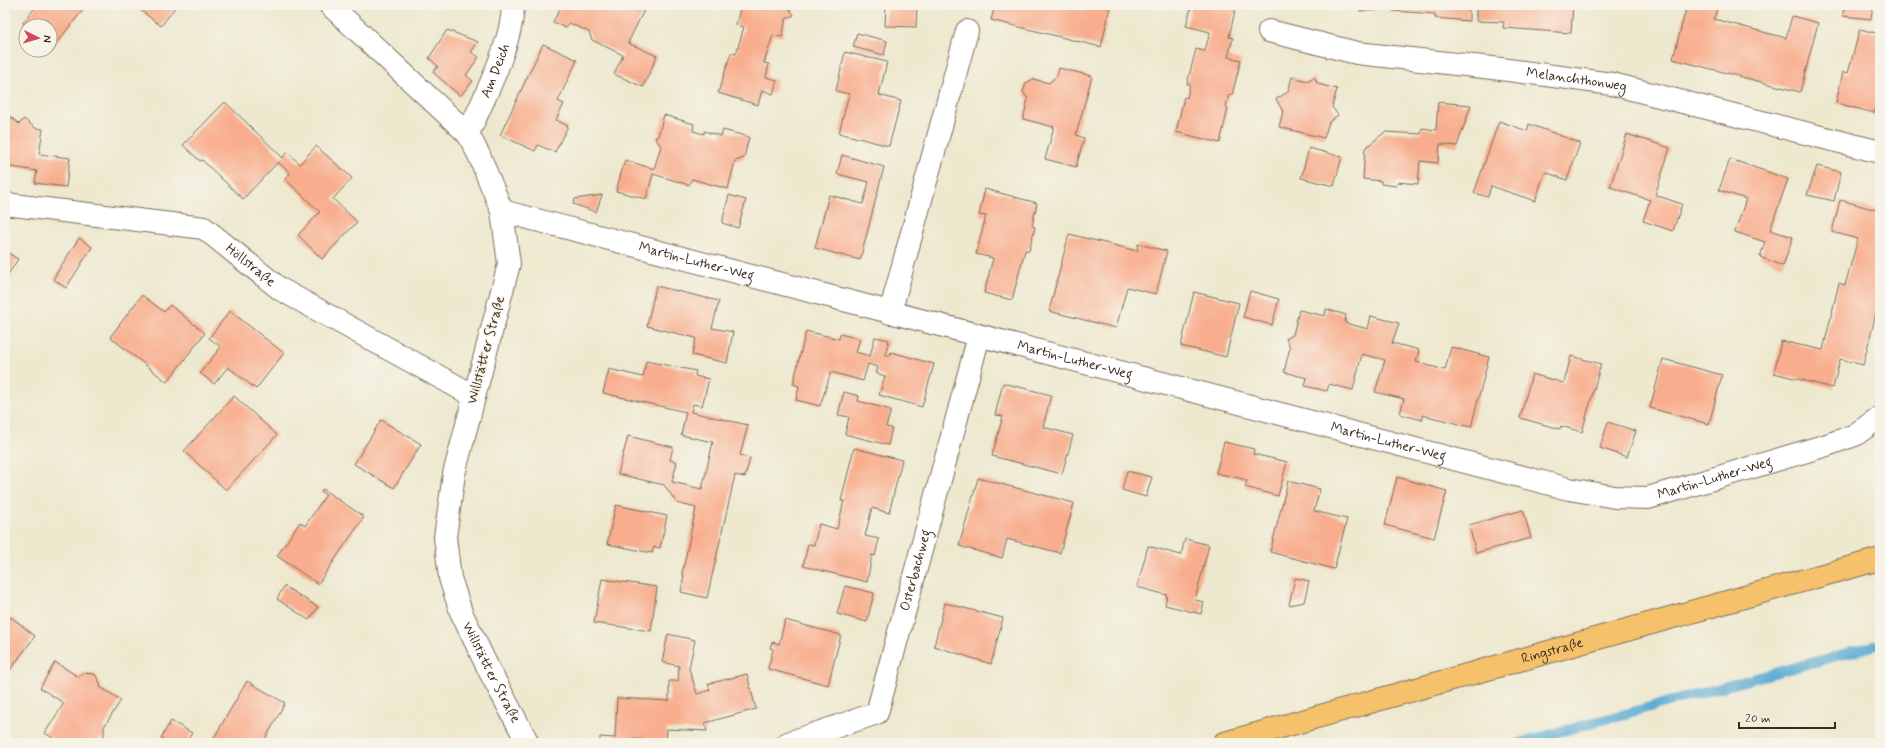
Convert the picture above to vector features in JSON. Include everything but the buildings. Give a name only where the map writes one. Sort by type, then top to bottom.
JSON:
[{"type":"main road","name":"Ringstraße","points":[[1224,743],[1880,559]]},
{"type":"street","name":"Willstätter Straße","points":[[330,5],[468,134],[479,155],[502,212],[509,264],[454,474],[445,537],[450,578],[461,612],[489,670],[528,743]]},
{"type":"street","name":"Am Deich","points":[[468,134],[495,71],[513,19],[513,5]]},
{"type":"street","points":[[890,313],[967,30]]},
{"type":"street","name":"Melanchthonweg","points":[[1269,31],[1357,53],[1501,69],[1612,84],[1880,152]]},
{"type":"street","name":"Höllstraße","points":[[5,204],[204,228],[280,288],[474,396]]},
{"type":"street","name":"Martin-Luther-Weg","points":[[502,212],[1569,489],[1615,497],[1648,498],[1827,445],[1855,435],[1880,417]]},
{"type":"street","name":"Osterbachweg","points":[[788,743],[878,713],[979,336]]},
{"type":"waterway","points":[[1519,743],[1880,644]]}]
